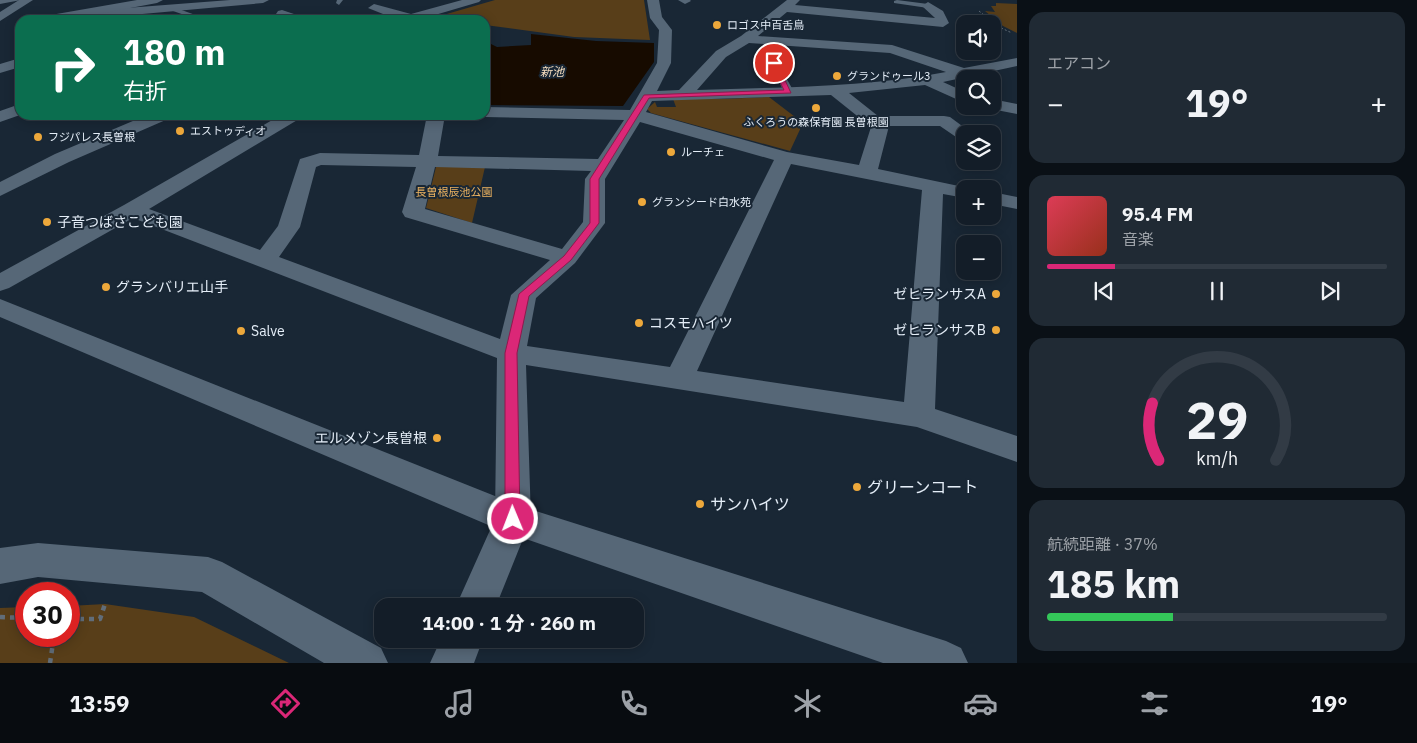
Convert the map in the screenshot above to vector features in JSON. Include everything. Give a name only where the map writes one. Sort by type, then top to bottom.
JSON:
[{"type":"street","points":[[0,17],[27,0]]},
{"type":"street","points":[[92,15],[157,0]]},
{"type":"street","points":[[101,15],[264,0]]},
{"type":"street","points":[[421,15],[472,0]]},
{"type":"street","points":[[479,598],[513,519],[511,353],[524,294],[567,258],[594,223],[595,179],[641,106],[664,63],[666,30],[656,18],[653,0]]},
{"type":"street","points":[[684,94],[705,74],[721,54],[746,39],[789,4],[943,23],[939,14],[928,6]]},
{"type":"street","points":[[374,8],[395,15]]},
{"type":"street","points":[[746,39],[892,49],[956,71]]},
{"type":"street","points":[[0,68],[15,64]]},
{"type":"street","points":[[980,70],[1014,64]]},
{"type":"street","points":[[490,112],[641,106],[684,94],[835,90],[927,80],[956,74]]},
{"type":"street","points":[[927,80],[956,94]]},
{"type":"street","points":[[835,90],[880,126],[867,172]]},
{"type":"street","points":[[641,106],[784,157],[956,190]]},
{"type":"street","points":[[1001,106],[1017,109]]},
{"type":"street","points":[[0,117],[15,111]]},
{"type":"street","points":[[0,190],[62,158],[150,120]]},
{"type":"street","points":[[0,283],[132,210],[285,120]]},
{"type":"street","points":[[435,120],[427,162],[413,212],[567,258]]},
{"type":"street","points":[[875,121],[944,121],[956,129]]},
{"type":"street","points":[[679,379],[784,157]]},
{"type":"street","points":[[264,260],[289,227],[307,164],[320,160],[604,165]]},
{"type":"street","points":[[919,416],[934,186]]},
{"type":"street","points":[[1001,200],[1017,203]]},
{"type":"street","points":[[132,210],[511,353],[919,416],[1017,449]]},
{"type":"street","points":[[0,307],[513,519],[868,650],[946,663]]},
{"type":"street","points":[[0,566],[38,560],[208,575],[366,663]]},
{"type":"street","points":[[452,663],[458,648]]},
{"type":"lane","points":[[0,2],[18,0]]},
{"type":"lane","points":[[896,2],[928,6]]},
{"type":"lane","points":[[176,9],[192,15]]},
{"type":"lane","points":[[774,63],[789,92]]},
{"type":"path","points":[[979,11],[984,15]]},
{"type":"path","points":[[1001,28],[1012,34]]},
{"type":"path","points":[[80,619],[100,619],[105,604]]},
{"type":"path","points":[[0,617],[15,618]]},
{"type":"path","points":[[50,663],[52,647]]},
{"type":"green space","points":[[495,0],[644,0],[650,40],[574,37],[490,26],[490,15],[443,15]]},
{"type":"green space","points":[[996,3],[1017,4],[1017,33],[1001,24],[1001,15],[990,15],[985,11],[995,12],[991,6],[996,6]]},
{"type":"green space","points":[[769,97],[803,123],[790,151],[651,113],[647,109],[655,102],[657,107],[676,107],[673,99]]},
{"type":"green space","name":"長曽根辰池公園","points":[[436,167],[485,167],[472,223],[426,208]]},
{"type":"green space","points":[[105,604],[194,617],[289,663],[0,663],[0,608],[15,607],[15,647],[80,647],[80,605]]},
{"type":"water","name":"新池","points":[[531,34],[596,41],[654,43],[654,62],[623,106],[490,105],[490,44],[497,47],[531,45]]},
{"type":"place","name":"ロゴス中百舌鳥","points":[[717,25]]},
{"type":"place","name":"グランドゥール3","points":[[837,76]]},
{"type":"place","name":"ふくろうの森保育園 長曽根園","points":[[816,108]]},
{"type":"place","name":"エストゥディオ","points":[[180,131]]},
{"type":"place","name":"フジパレス長曽根","points":[[38,137]]},
{"type":"place","name":"ルーチェ","points":[[671,152]]},
{"type":"place","name":"グランシード白水苑","points":[[642,202]]},
{"type":"place","name":"子音つばさこども園","points":[[47,222]]},
{"type":"place","name":"グランバリエ山手","points":[[106,287]]},
{"type":"place","name":"ゼヒランサスA","points":[[996,294]]},
{"type":"place","name":"コスモハイツ","points":[[639,323]]},
{"type":"place","name":"ゼヒランサスB","points":[[996,330]]},
{"type":"place","name":"Salve","points":[[241,331]]},
{"type":"place","name":"エルメゾン長曽根","points":[[437,438]]},
{"type":"place","name":"グリーンコート","points":[[857,487]]},
{"type":"place","name":"サンハイツ","points":[[700,504]]},
{"type":"route","points":[[513,519],[511,353],[524,294],[567,258],[594,223],[595,179],[646,96],[789,92],[774,63]]}]
